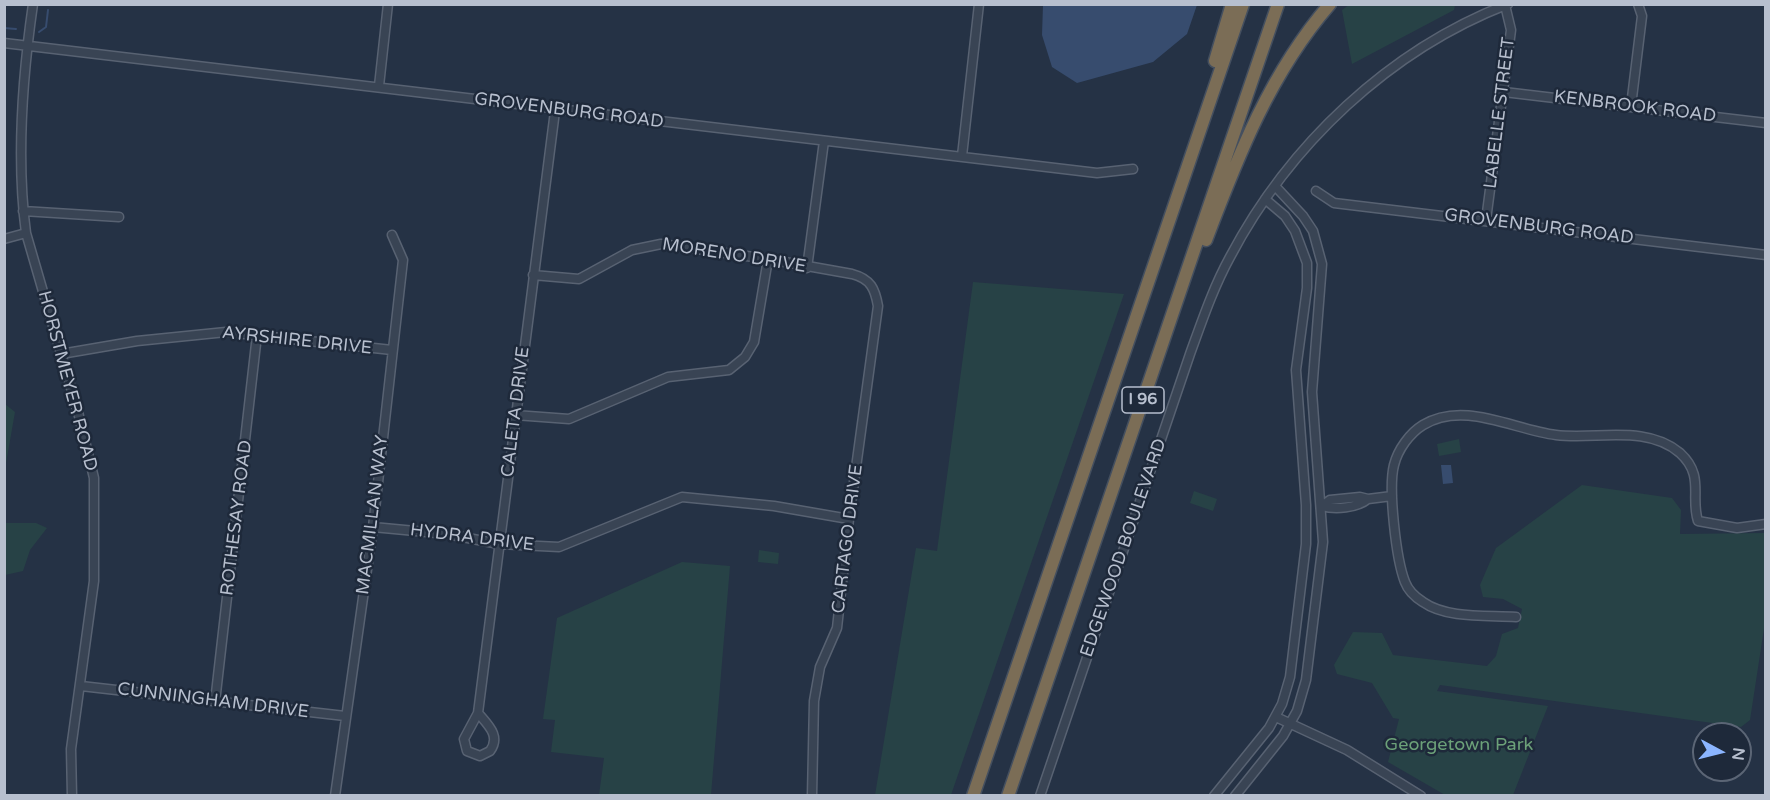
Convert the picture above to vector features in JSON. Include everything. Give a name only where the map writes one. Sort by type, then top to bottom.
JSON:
[{"type":"highway","points":[[1205,114],[1202,100],[1232,4]]},
{"type":"highway","name":"I 96","points":[[973,795],[1243,4]]},
{"type":"highway","name":"I 96","points":[[1008,795],[1278,4]]},
{"type":"highway","points":[[1135,423],[1231,174],[1263,103],[1295,48],[1330,4]]},
{"type":"street","name":"HORSTMEYER ROAD","points":[[33,4],[21,145],[23,211],[26,233],[94,478],[94,581],[71,749],[72,795]]},
{"type":"street","points":[[379,86],[388,4]]},
{"type":"street","points":[[962,156],[979,4]]},
{"type":"street","points":[[1631,106],[1642,16],[1638,4]]},
{"type":"street","name":"LABELLE STREET","points":[[1486,220],[1511,30],[1507,5]]},
{"type":"street","name":"EDGEWOOD BOULEVARD","points":[[1040,795],[1213,291],[1230,256],[1265,199],[1333,118],[1383,76],[1441,38],[1507,5]]},
{"type":"street","name":"GROVENBURG ROAD","points":[[4,43],[379,86],[555,111],[1097,173],[1133,169]]},
{"type":"street","name":"KENBROOK ROAD","points":[[1504,92],[1766,123]]},
{"type":"street","name":"CALETA DRIVE","points":[[478,713],[494,734],[495,741],[490,751],[480,756],[467,751],[464,739],[478,713],[555,111]]},
{"type":"street","points":[[807,267],[824,141]]},
{"type":"street","points":[[1235,795],[1291,724],[1306,680],[1323,542],[1312,381],[1322,264],[1313,231],[1303,216],[1275,186]]},
{"type":"street","name":"GROVENBURG ROAD","points":[[1316,190],[1334,203],[1766,255]]},
{"type":"street","points":[[1214,795],[1276,717],[1290,677],[1306,544],[1296,370],[1307,288],[1307,263],[1295,231],[1285,216],[1265,199]]},
{"type":"street","points":[[23,211],[119,217]]},
{"type":"street","points":[[4,239],[26,233]]},
{"type":"street","name":"MACMILLAN WAY","points":[[335,795],[373,527],[403,260],[392,236]]},
{"type":"street","name":"MORENO DRIVE","points":[[533,275],[579,279],[632,249],[650,244],[674,245],[768,259],[852,274],[869,282]]},
{"type":"street","points":[[515,415],[569,419],[668,377],[729,370],[745,357],[754,342],[768,259]]},
{"type":"street","name":"CARTAGO DRIVE","points":[[812,795],[814,701],[820,666],[837,628],[849,519],[878,306],[875,290],[869,282]]},
{"type":"street","name":"AYRSHIRE DRIVE","points":[[61,354],[185,335],[226,332],[392,350]]},
{"type":"street","name":"ROTHESAY ROAD","points":[[215,702],[257,335]]},
{"type":"street","points":[[1516,617],[1440,610],[1423,603],[1405,583],[1400,565],[1392,496],[1394,463],[1410,436],[1436,419],[1452,416],[1478,417],[1555,435],[1624,435],[1657,441],[1671,447],[1691,468],[1696,481],[1698,521],[1737,528],[1766,524]]},
{"type":"street","points":[[1322,506],[1330,508],[1362,505],[1368,500],[1392,496]]},
{"type":"street","name":"HYDRA DRIVE","points":[[373,527],[447,534],[500,544],[559,547],[682,497],[774,506],[849,519]]},
{"type":"street","name":"CUNNINGHAM DRIVE","points":[[81,686],[345,716]]},
{"type":"street","points":[[1276,717],[1347,750],[1420,795]]},
{"type":"green space","points":[[1350,4],[1455,5],[1454,10],[1352,64],[1342,10]]},
{"type":"green space","points":[[973,282],[1124,294],[951,795],[875,795],[916,548],[937,551]]},
{"type":"green space","points":[[5,404],[15,412],[5,469]]},
{"type":"green space","points":[[1459,439],[1461,452],[1439,456],[1437,444]]},
{"type":"green space","name":"Georgetown Park","points":[[1582,485],[1672,498],[1681,510],[1680,534],[1765,533],[1765,622],[1750,720],[1747,722],[1705,722],[1440,685],[1437,691],[1548,706],[1513,795],[1445,795],[1388,762],[1399,719],[1393,718],[1372,683],[1337,674],[1334,665],[1353,632],[1382,633],[1393,655],[1487,666],[1496,656],[1502,634],[1518,628],[1522,609],[1503,599],[1483,597],[1480,585],[1496,548]]},
{"type":"green space","points":[[1194,491],[1217,499],[1213,511],[1190,503]]},
{"type":"green space","points":[[4,523],[36,523],[47,528],[30,550],[23,571],[5,575]]},
{"type":"green space","points":[[759,550],[779,553],[778,564],[758,562]]},
{"type":"green space","points":[[682,562],[730,566],[711,795],[599,795],[604,758],[551,752],[555,720],[543,719],[557,618]]},
{"type":"water","points":[[1043,4],[1197,5],[1187,34],[1153,62],[1077,83],[1052,67],[1042,35]]},
{"type":"water","points":[[1441,465],[1451,465],[1453,483],[1443,484]]},
{"type":"waterway","points":[[39,32],[46,27],[48,10]]},
{"type":"waterway","points":[[4,28],[16,29]]}]
